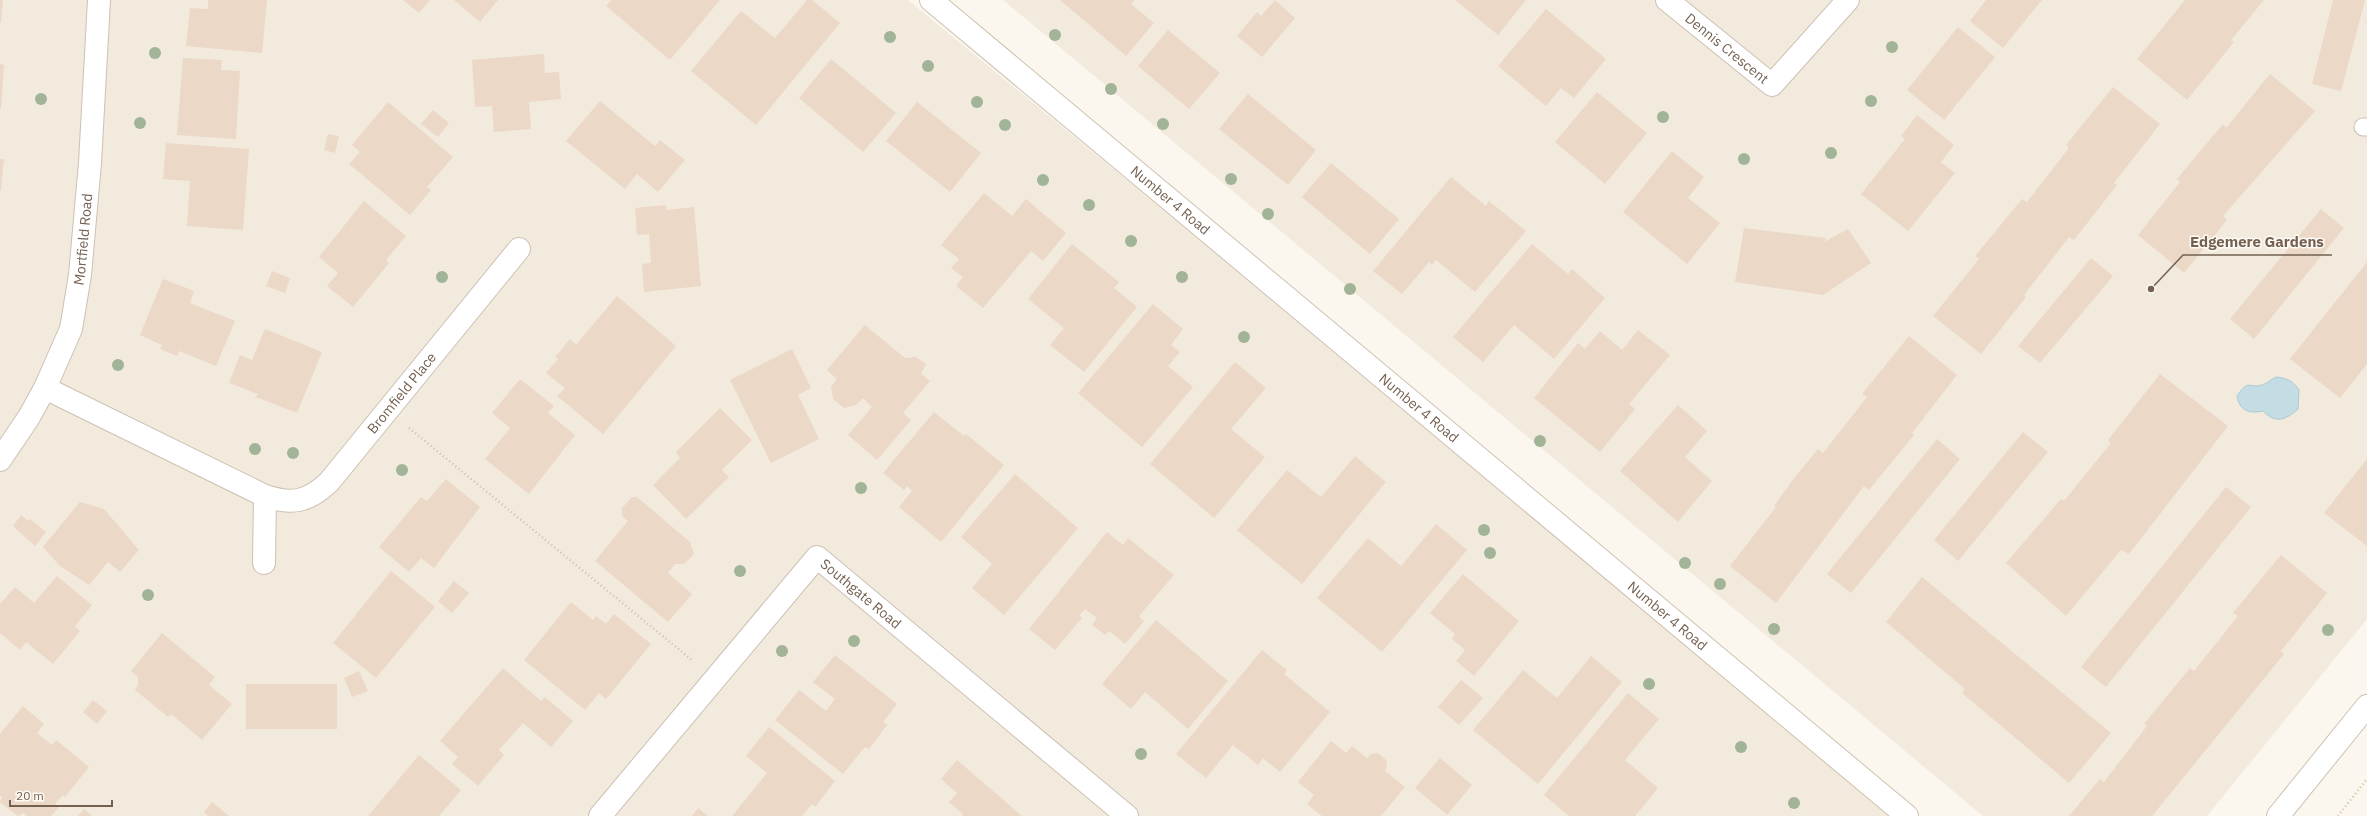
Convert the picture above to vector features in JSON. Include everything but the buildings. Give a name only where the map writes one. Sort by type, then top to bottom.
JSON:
[{"type":"street","name":"Mortfield Road","points":[[0,460],[45,388],[70,329],[80,274],[90,163],[100,0]]},
{"type":"street","name":"Number 4 Road","points":[[931,0],[1907,816]]},
{"type":"street","name":"Dennis Crescent","points":[[1668,0],[1772,85],[1848,0]]},
{"type":"street","name":"Bromfield Place","points":[[45,388],[265,496],[287,502],[310,497],[321,489],[387,411],[519,249]]},
{"type":"street","points":[[264,563],[265,496]]},
{"type":"street","name":"Southgate Road","points":[[600,816],[716,680],[817,558],[1127,816]]},
{"type":"street","points":[[2278,816],[2367,706]]},
{"type":"path","points":[[387,411],[716,680]]},
{"type":"path","points":[[2338,816],[2367,779]]},
{"type":"shaded area","points":[[0,0],[908,0],[1901,816],[0,816]]},
{"type":"shaded area","points":[[1003,0],[2367,0],[2367,619],[2207,816],[1983,816]]},
{"type":"water","points":[[2276,377],[2289,380],[2299,390],[2298,409],[2289,416],[2276,419],[2267,415],[2263,411],[2249,412],[2240,405],[2237,396],[2244,387],[2249,385],[2262,385]]},
{"type":"place","name":"Edgemere Gardens","points":[[2151,289]]}]
